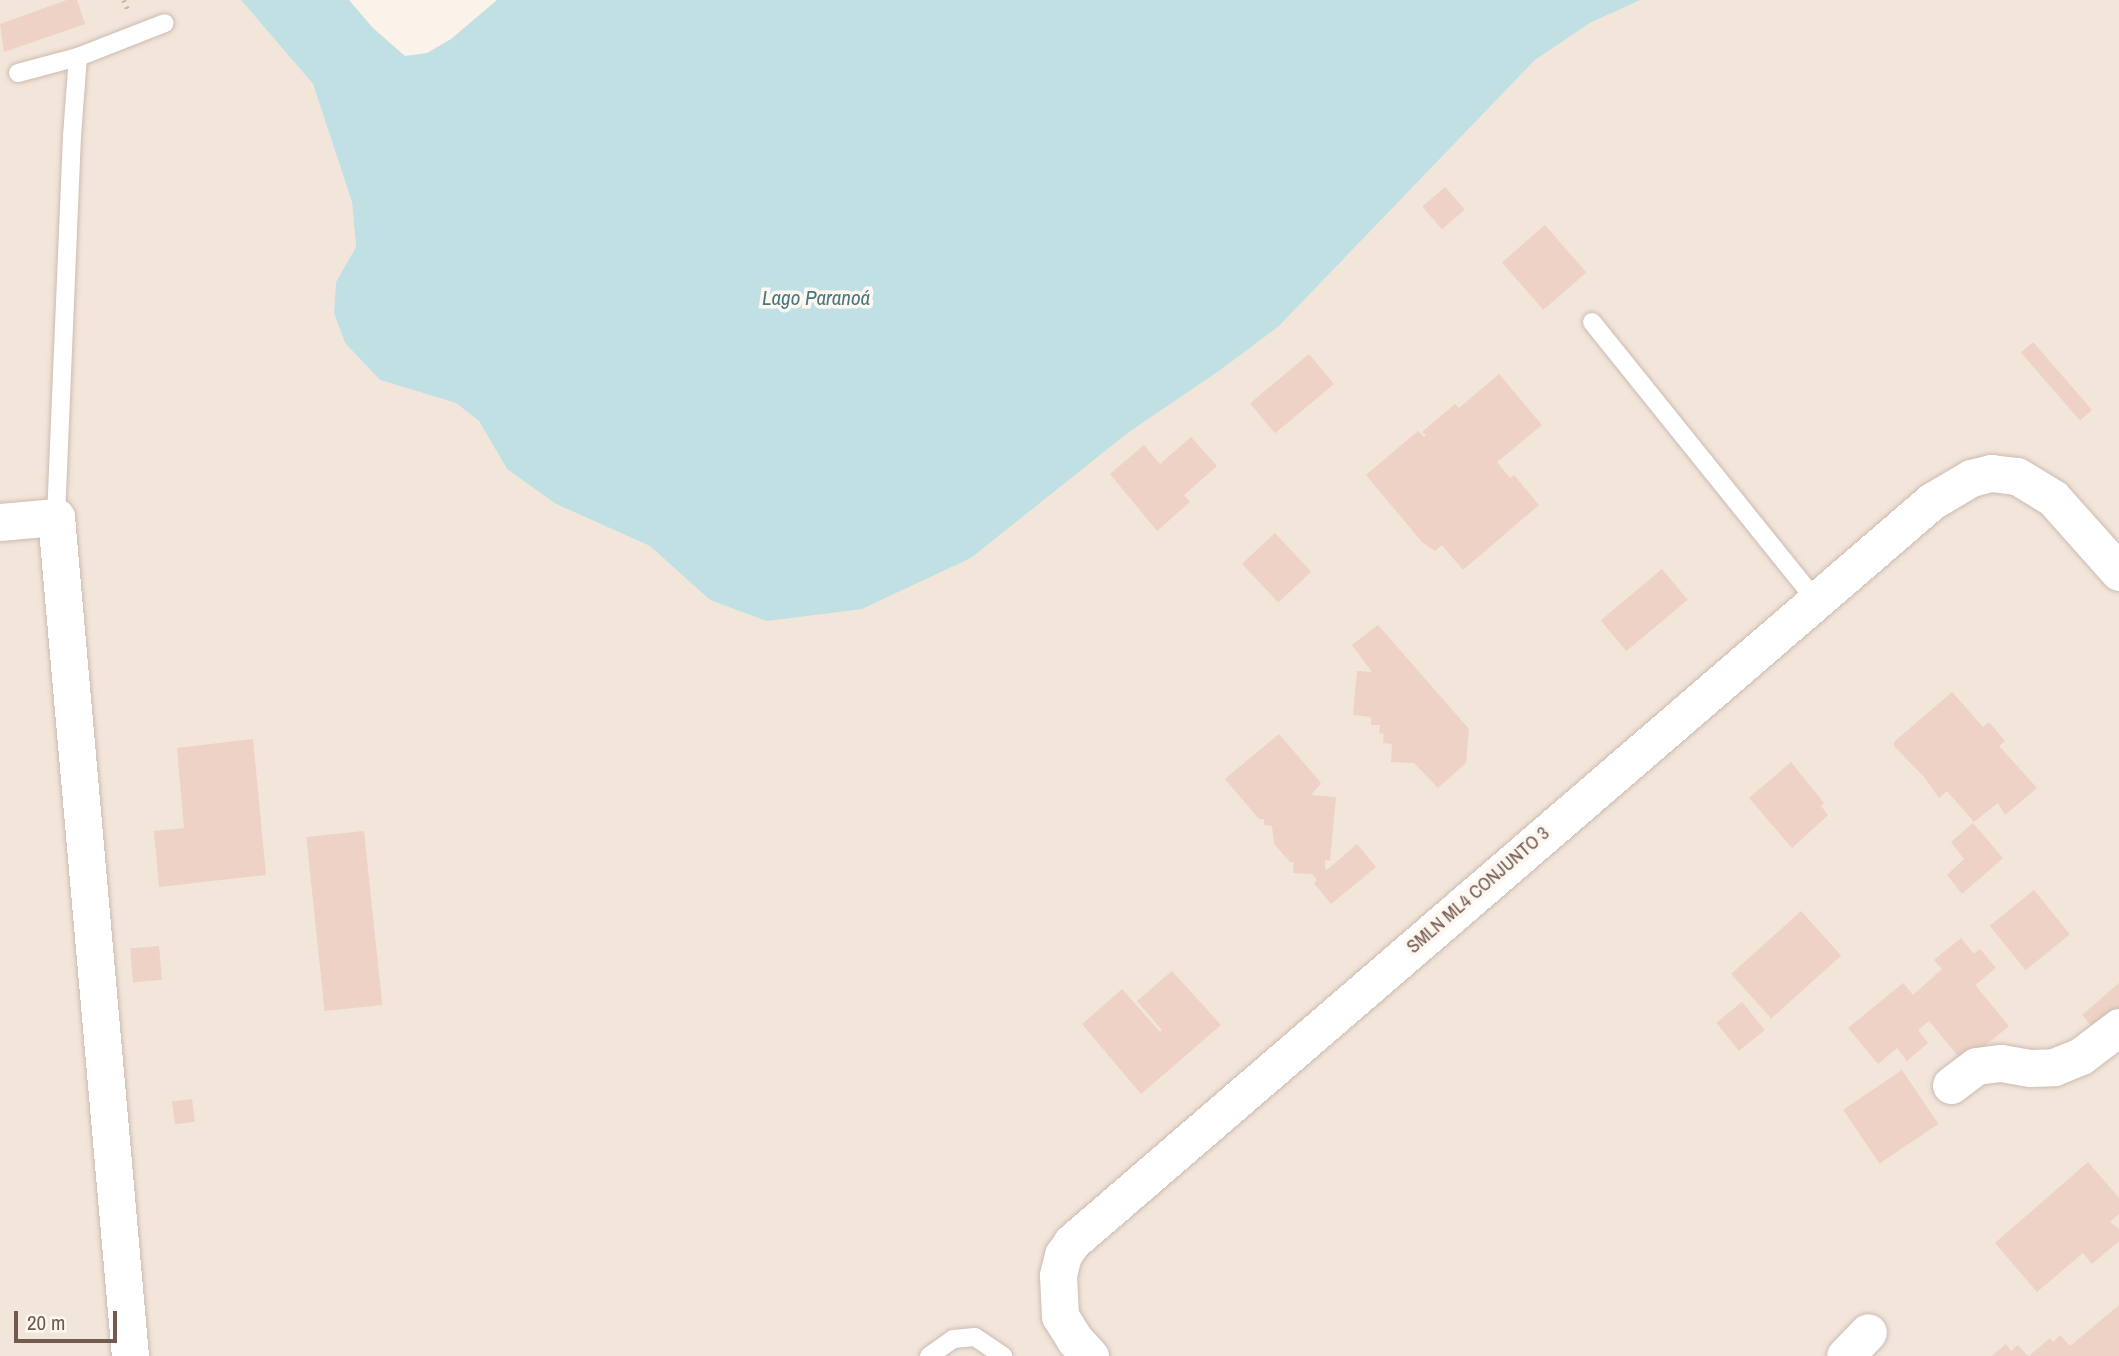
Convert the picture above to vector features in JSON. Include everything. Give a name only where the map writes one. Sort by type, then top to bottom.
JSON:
[{"type":"street","name":"SMLN ML4 CONJUNTO 3","points":[[1083,1348],[1060,1316],[1058,1275],[1063,1255],[1072,1242],[1815,599],[1932,501],[1971,478],[1991,473],[2017,476],[2053,498],[2119,572]]},
{"type":"street","points":[[0,522],[57,517],[130,1356]]},
{"type":"street","points":[[1951,1085],[1976,1066],[2001,1063],[2030,1068],[2054,1067],[2081,1056],[2119,1027]]},
{"type":"lane","points":[[18,73],[78,57],[165,23]]},
{"type":"lane","points":[[57,517],[72,136],[78,57]]},
{"type":"lane","points":[[1592,322],[1815,599]]},
{"type":"lane","points":[[929,1356],[953,1339],[975,1337],[1003,1356]]},
{"type":"shaded area","points":[[0,0],[241,0],[313,84],[352,202],[356,247],[336,282],[334,313],[345,343],[380,380],[456,403],[479,421],[507,469],[556,504],[650,546],[710,600],[862,609],[971,558],[1129,432],[1219,371],[1279,326],[1535,60],[1590,23],[1639,0],[2119,0],[2119,1356],[0,1356]]},
{"type":"water","name":"Lago Paranoá","points":[[241,0],[349,0],[373,28],[405,56],[427,53],[451,39],[497,0],[1640,0],[1590,23],[1535,60],[1279,326],[1219,371],[1129,432],[971,558],[862,609],[767,621],[710,600],[650,546],[556,504],[507,469],[479,421],[456,403],[380,380],[345,343],[334,313],[336,282],[356,247],[352,202],[313,84]]},
{"type":"building","points":[[67,0],[77,0],[85,24],[4,52],[0,24]]},
{"type":"building","points":[[1445,187],[1465,210],[1442,229],[1422,207]]},
{"type":"building","points":[[1545,225],[1586,273],[1543,310],[1502,262]]},
{"type":"building","points":[[2033,342],[2092,410],[2080,420],[2021,352]]},
{"type":"building","points":[[1309,354],[1334,384],[1275,433],[1250,403]]},
{"type":"building","points":[[1499,374],[1542,425],[1497,462],[1510,478],[1514,475],[1539,505],[1463,570],[1442,545],[1435,551],[1422,542],[1366,475],[1418,431],[1424,437],[1426,435],[1422,432],[1455,404],[1459,408]]},
{"type":"building","points":[[1191,437],[1217,466],[1184,495],[1190,502],[1157,531],[1110,474],[1144,445],[1160,464]]},
{"type":"building","points":[[1275,533],[1311,572],[1278,602],[1242,564]]},
{"type":"building","points":[[1662,569],[1688,600],[1626,651],[1601,620]]},
{"type":"building","points":[[1378,625],[1469,729],[1466,763],[1438,788],[1414,763],[1391,762],[1392,744],[1383,743],[1384,734],[1379,733],[1380,725],[1371,725],[1371,717],[1353,715],[1357,671],[1372,672],[1352,645]]},
{"type":"building","points":[[1952,692],[1983,727],[1989,722],[2005,741],[1999,746],[2037,788],[2005,815],[1998,803],[1974,822],[1947,791],[1939,798],[1925,778],[1894,746],[1894,742]]},
{"type":"building","points":[[1279,734],[1321,783],[1311,795],[1336,797],[1330,861],[1325,860],[1325,868],[1327,870],[1357,844],[1376,867],[1331,904],[1314,883],[1317,880],[1312,874],[1293,873],[1294,862],[1290,862],[1274,844],[1272,826],[1264,825],[1264,819],[1259,819],[1225,779]]},
{"type":"building","points":[[253,739],[266,875],[159,887],[154,831],[184,828],[177,748]]},
{"type":"building","points":[[1791,762],[1824,803],[1821,806],[1828,815],[1792,848],[1749,798]]},
{"type":"building","points":[[1973,823],[2003,858],[1962,894],[1947,875],[1964,859],[1951,842]]},
{"type":"building","points":[[364,831],[382,1005],[325,1011],[306,837]]},
{"type":"building","points":[[2034,890],[2070,934],[2026,970],[1990,926]]},
{"type":"building","points":[[1801,911],[1841,956],[1771,1018],[1731,974]]},
{"type":"building","points":[[1961,938],[1974,954],[1980,949],[1996,968],[1975,985],[2009,1026],[1964,1063],[1929,1021],[1918,1030],[1928,1043],[1907,1061],[1897,1048],[1878,1064],[1848,1028],[1903,983],[1913,995],[1942,969],[1934,960]]},
{"type":"building","points":[[159,946],[162,980],[133,982],[130,949]]},
{"type":"building","points":[[1172,971],[1221,1025],[1141,1094],[1082,1024],[1122,989],[1160,1032],[1162,1030],[1137,1001]]},
{"type":"building","points":[[2119,983],[2119,1010],[2095,1030],[2082,1015]]},
{"type":"building","points":[[1742,1002],[1765,1030],[1739,1051],[1716,1023]]},
{"type":"building","points":[[1902,1070],[1938,1124],[1879,1164],[1843,1110]]},
{"type":"building","points":[[192,1099],[195,1122],[175,1124],[172,1101]]},
{"type":"building","points":[[2088,1162],[2119,1198],[2119,1214],[2110,1222],[2119,1229],[2119,1241],[2092,1264],[2083,1253],[2037,1292],[1995,1243]]},
{"type":"building","points":[[2119,1305],[2119,1356],[2029,1356],[2050,1338],[2053,1342],[2060,1335],[2070,1346]]},
{"type":"building","points":[[2006,1344],[2011,1351],[2018,1345],[2028,1356],[1992,1356]]}]
